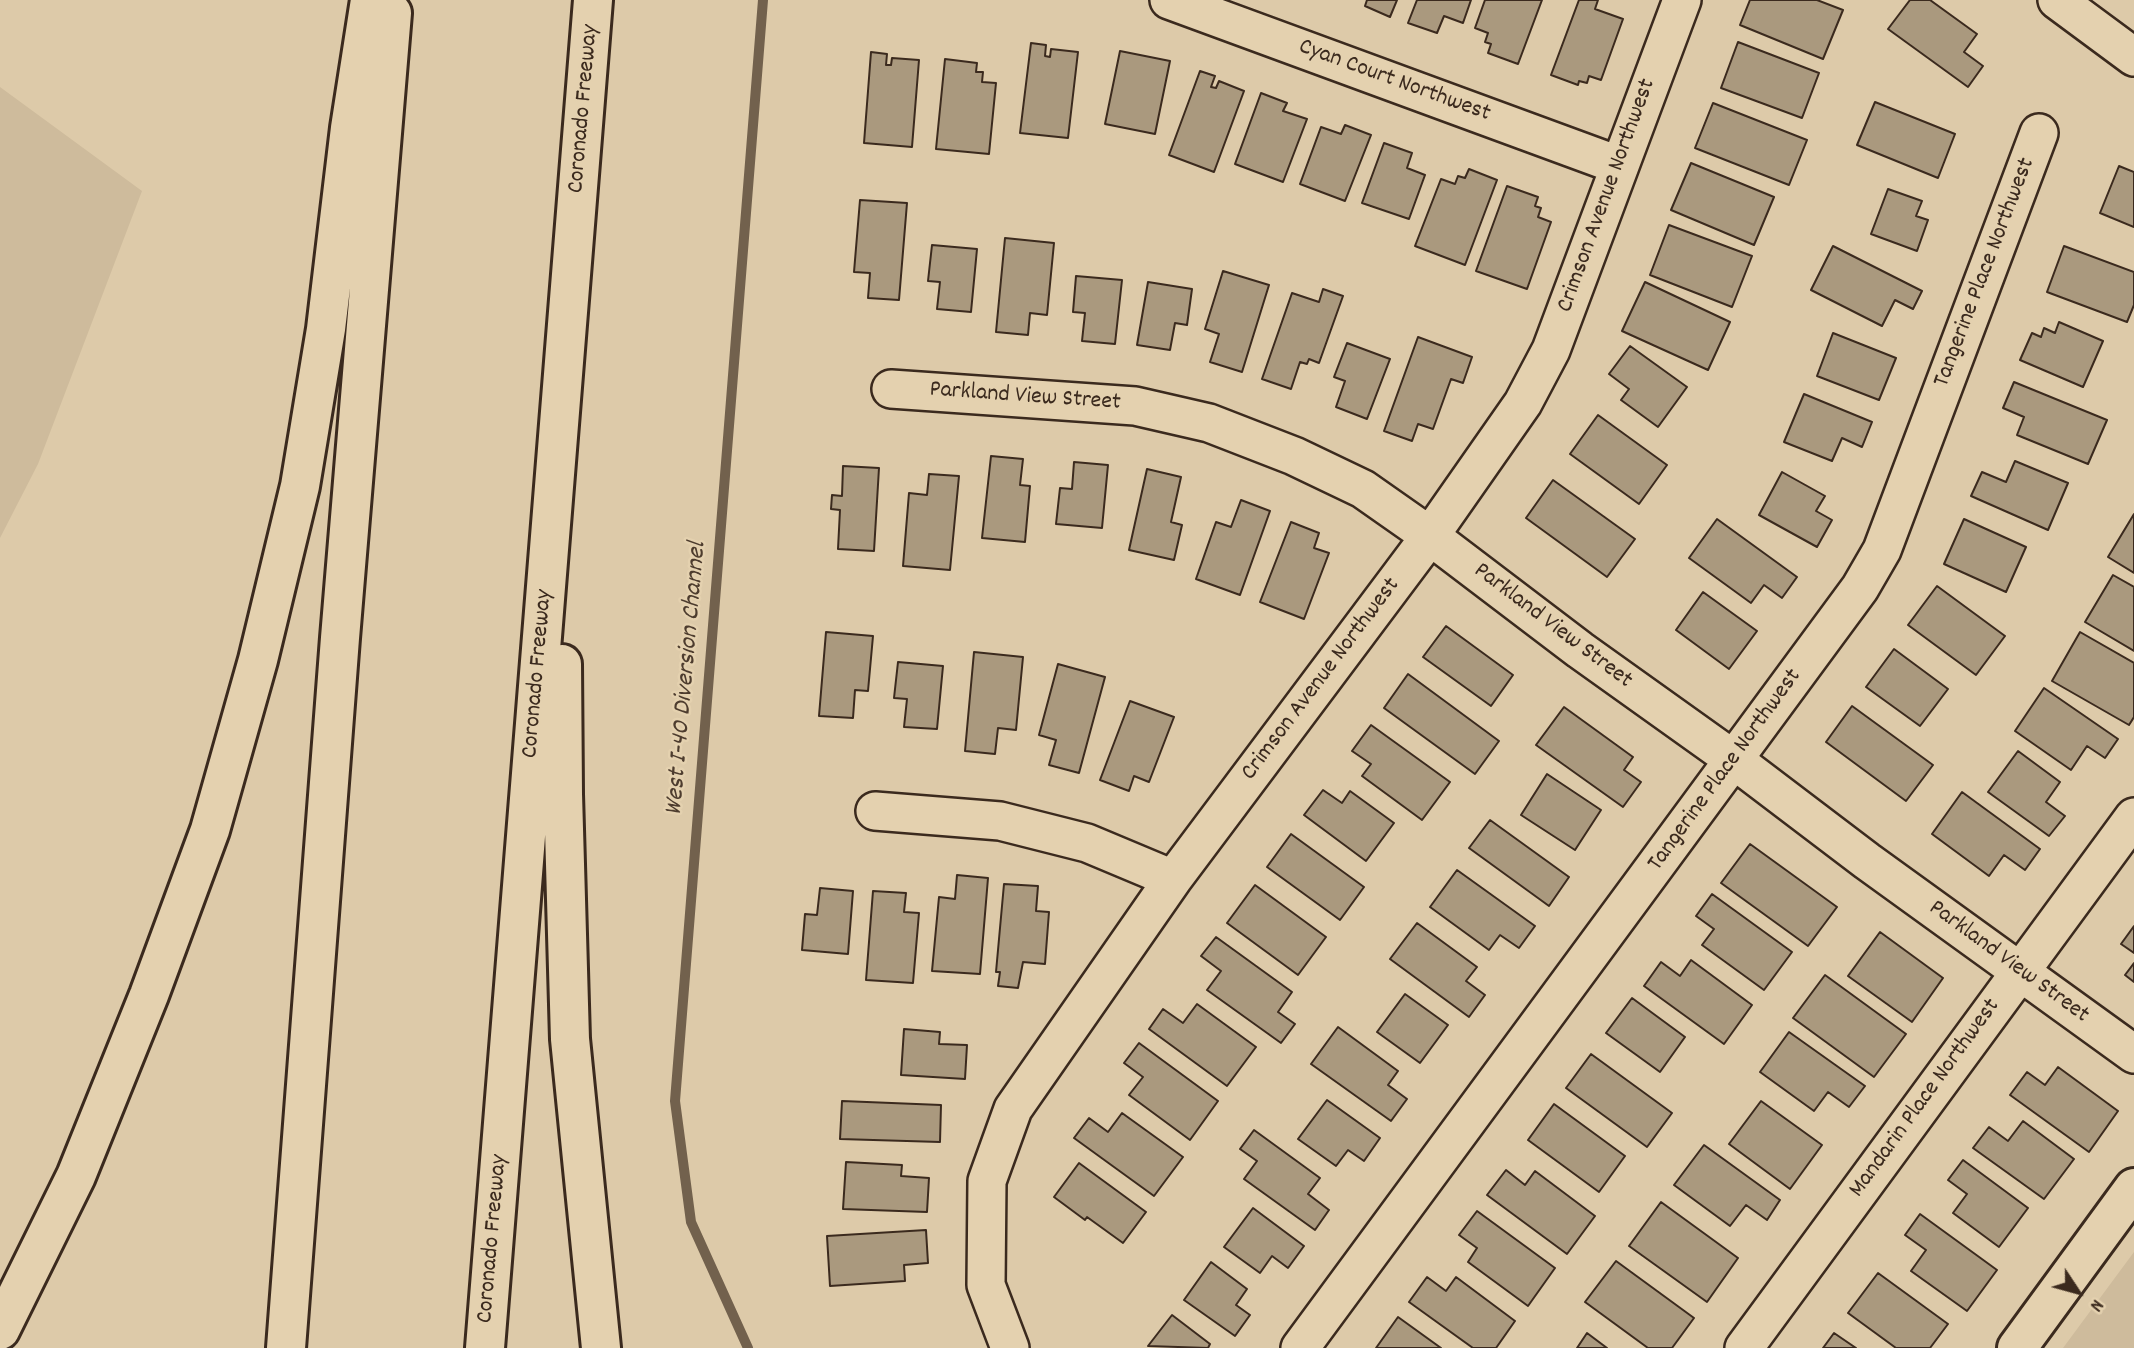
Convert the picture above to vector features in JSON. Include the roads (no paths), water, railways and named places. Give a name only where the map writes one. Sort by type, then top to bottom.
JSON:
[{"type":"main road","points":[[0,1330],[76,1176],[149,995],[210,830],[258,660],[300,486],[326,329],[350,128],[370,0]]},
{"type":"main road","points":[[286,1348],[339,652],[393,0]]},
{"type":"main road","name":"Coronado Freeway","points":[[485,1348],[593,0]]},
{"type":"main road","points":[[561,400],[563,794],[570,1039],[601,1348]]},
{"type":"main road","points":[[2017,1348],[2134,1188]]},
{"type":"street","name":"Cyan Court Northwest","points":[[1169,0],[1618,166]]},
{"type":"street","name":"Crimson Avenue Northwest","points":[[1010,1348],[986,1285],[987,1181],[1013,1109],[1173,879],[1430,536],[1523,403],[1551,349],[1682,0]]},
{"type":"street","points":[[2066,3],[2134,57]]},
{"type":"street","name":"Tangerine Place Northwest","points":[[1300,1348],[1860,588],[1882,550],[2039,133]]},
{"type":"street","name":"Parkland View Street","points":[[891,389],[1135,406],[1209,423],[1294,456],[1363,489],[1734,760],[1867,861],[2134,1054]]},
{"type":"street","points":[[875,811],[1000,821],[1087,843],[1173,879]]},
{"type":"street","name":"Mandarin Place Northwest","points":[[1744,1348],[2134,817]]},
{"type":"waterway","name":"West I-40 Diversion Channel","points":[[748,1348],[691,1222],[675,1101],[763,0]]}]
